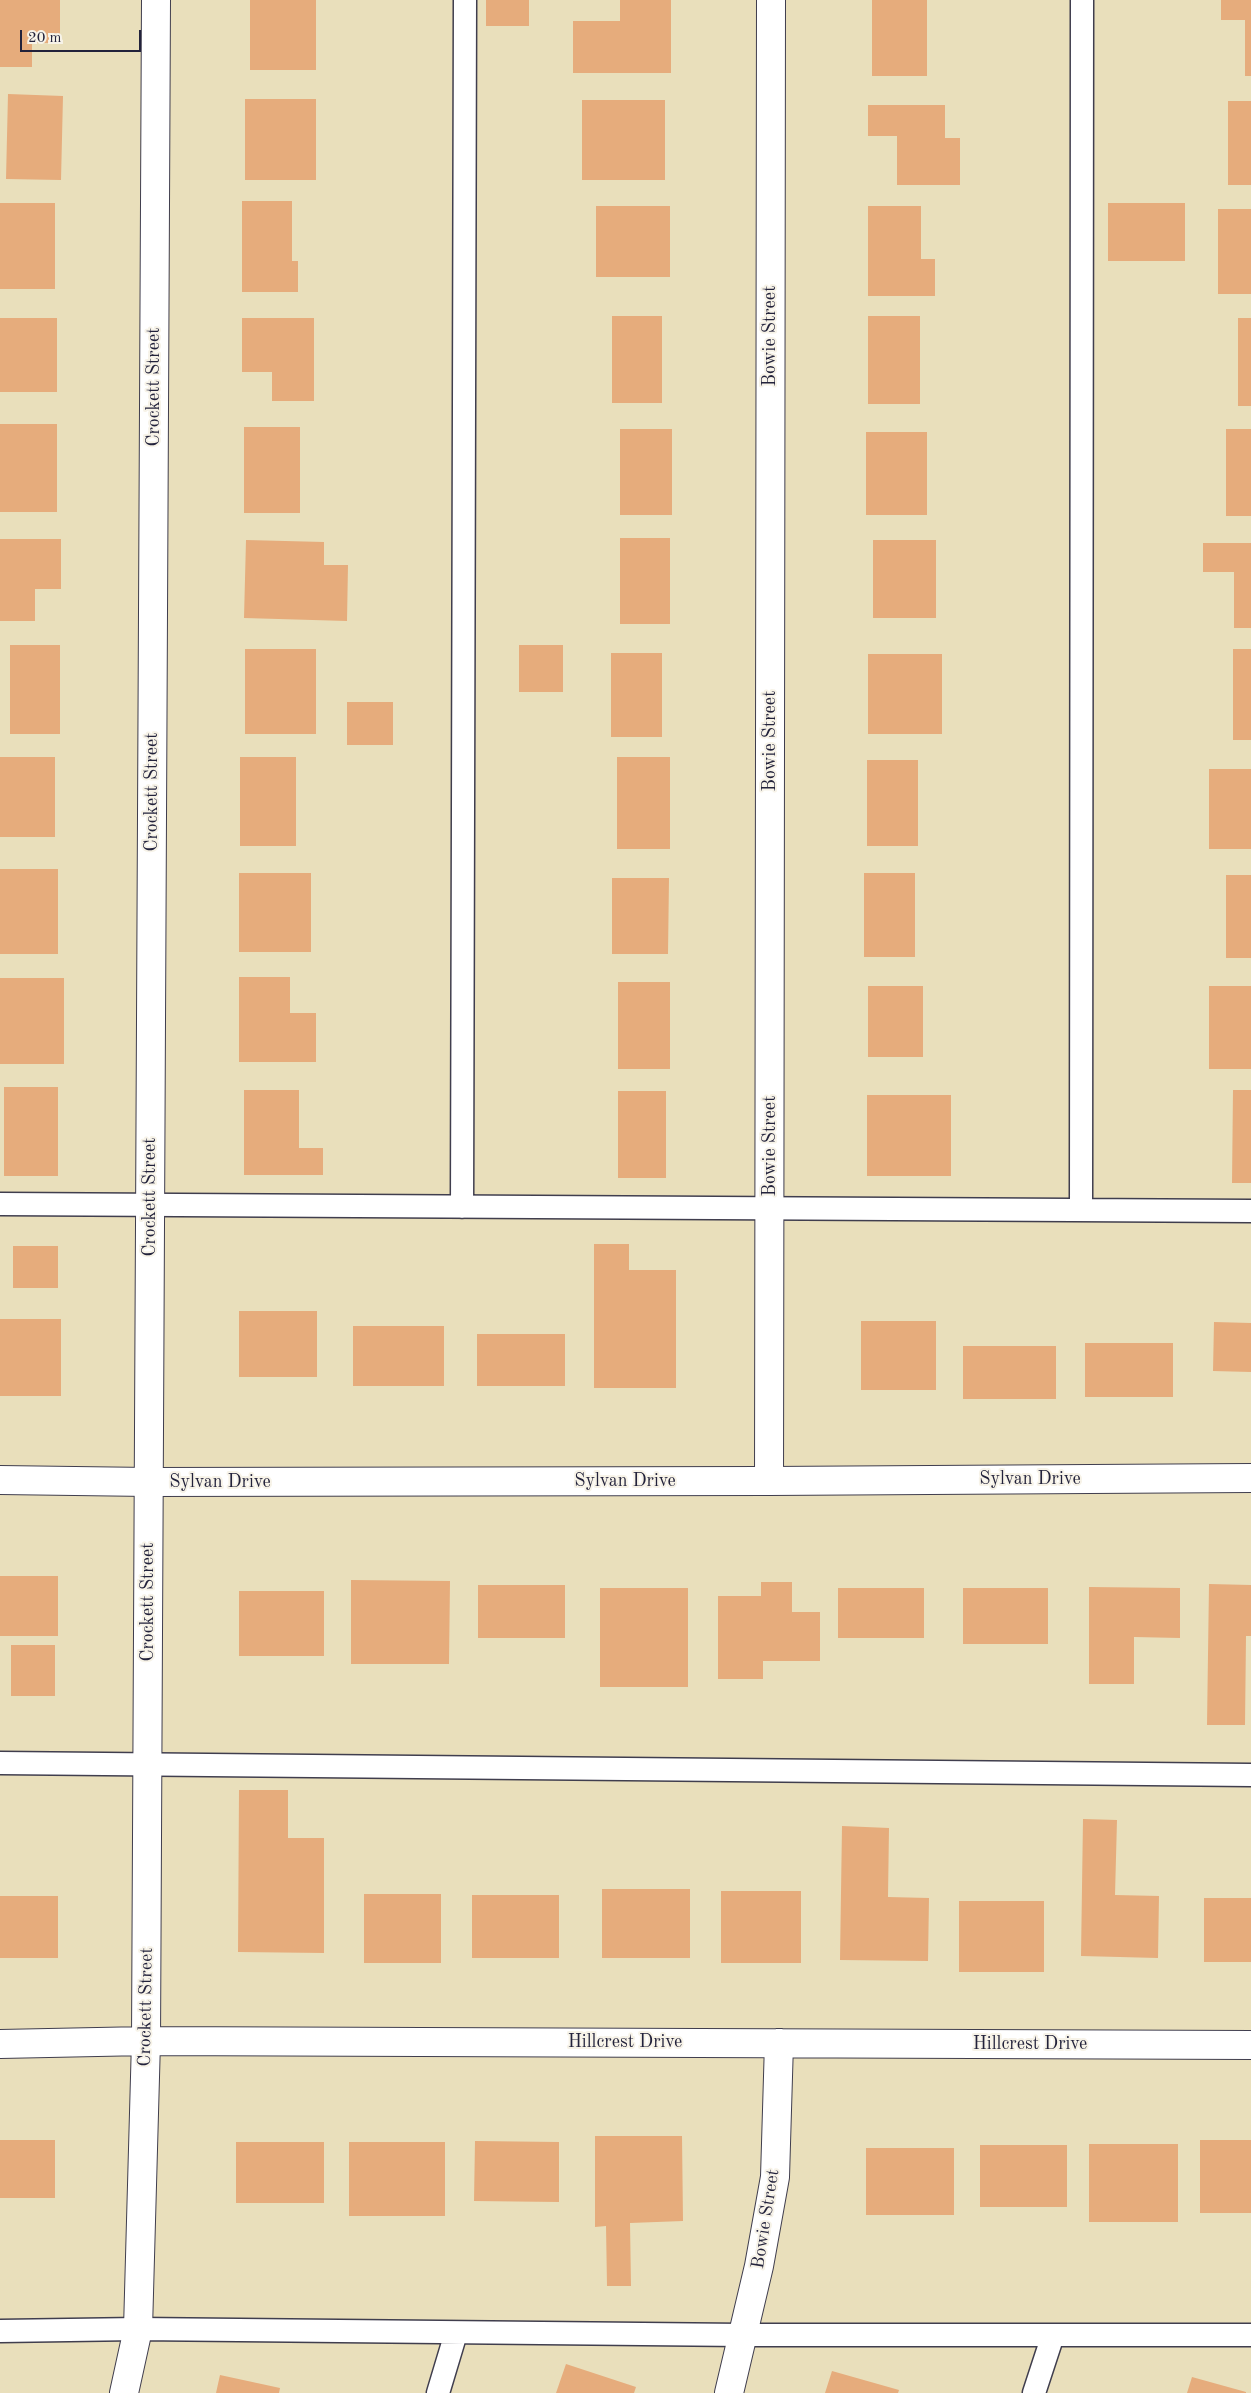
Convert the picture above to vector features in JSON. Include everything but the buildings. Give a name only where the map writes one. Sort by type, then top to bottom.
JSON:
[{"type":"street","name":"Crockett Street","points":[[124,2393],[138,2329],[146,2041],[156,0]]},
{"type":"street","name":"Bowie Street","points":[[769,1481],[771,0]]},
{"type":"street","name":"Sylvan Drive","points":[[0,1480],[148,1482],[1251,1478]]},
{"type":"street","name":"Hillcrest Drive","points":[[0,2044],[146,2041],[1251,2045]]},
{"type":"street","name":"Bowie Street","points":[[729,2393],[759,2266],[775,2177],[779,2042]]},
{"type":"lane","points":[[462,1207],[464,0]]},
{"type":"lane","points":[[1081,1210],[1082,0]]},
{"type":"lane","points":[[0,1204],[1251,1211]]},
{"type":"lane","points":[[0,1763],[1251,1775]]},
{"type":"lane","points":[[0,2331],[138,2329],[743,2335],[1251,2334]]},
{"type":"lane","points":[[438,2393],[456,2333]]},
{"type":"lane","points":[[1034,2393],[1053,2335]]}]
